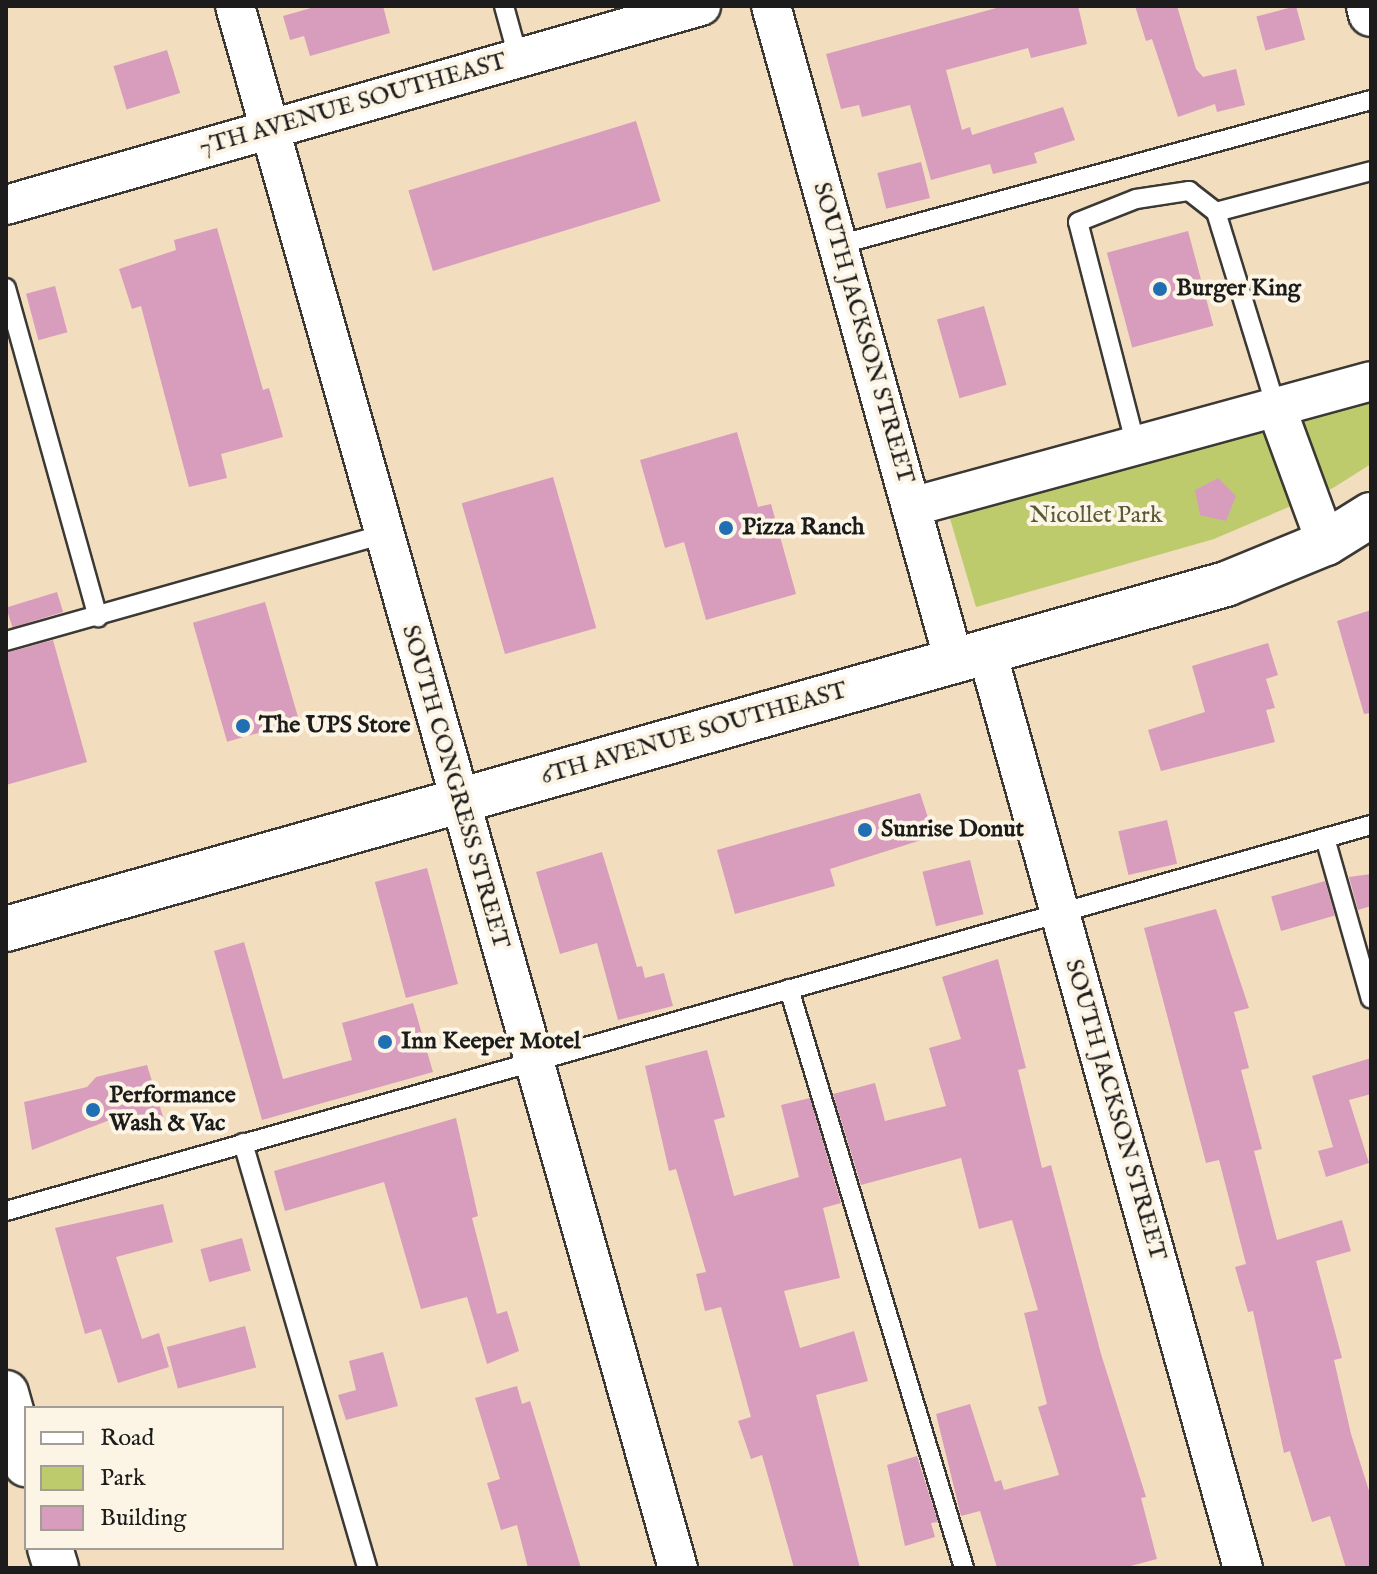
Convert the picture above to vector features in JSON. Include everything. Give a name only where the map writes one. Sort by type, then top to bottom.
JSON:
[{"type":"main road","points":[[1369,6],[1371,14]]},
{"type":"main road","name":"6TH AVENUE SOUTHEAST","points":[[6,929],[1226,584],[1324,544],[1371,515]]},
{"type":"main road","points":[[1324,544],[1371,537]]},
{"type":"main road","points":[[6,1393],[24,1457]]},
{"type":"street","name":"SOUTH CONGRESS STREET","points":[[235,6],[678,1568]]},
{"type":"street","name":"7TH AVENUE SOUTHEAST","points":[[6,205],[701,6]]},
{"type":"street","name":"SOUTH JACKSON STREET","points":[[771,6],[911,507],[970,656],[1060,916],[1243,1568]]},
{"type":"street","points":[[911,507],[1371,381]]},
{"type":"street","points":[[1276,407],[1324,544]]},
{"type":"lane","points":[[504,6],[518,57]]},
{"type":"lane","points":[[838,245],[1371,100]]},
{"type":"lane","points":[[1216,212],[1371,171]]},
{"type":"lane","points":[[1136,446],[1078,222],[1136,199],[1189,191],[1216,212],[1276,407]]},
{"type":"lane","points":[[6,288],[98,617]]},
{"type":"lane","points":[[6,641],[384,534]]},
{"type":"lane","points":[[6,1211],[789,989],[1060,916],[1371,825]]},
{"type":"lane","points":[[1325,838],[1371,999]]},
{"type":"lane","points":[[789,989],[964,1568]]},
{"type":"lane","points":[[243,1143],[367,1568]]},
{"type":"green space","name":"Nicollet Park","points":[[1371,381],[1371,464],[1333,488],[1214,539],[976,607],[944,498]]},
{"type":"building","points":[[318,6],[383,6],[390,33],[310,56],[304,36],[290,40],[283,16]]},
{"type":"building","points":[[1004,6],[1078,6],[1087,44],[1031,58],[1028,48],[946,70],[962,130],[970,127],[972,135],[1063,107],[1075,140],[1034,153],[1037,163],[993,174],[990,164],[931,180],[910,105],[862,117],[859,105],[841,109],[826,54]]},
{"type":"building","points":[[1135,6],[1177,6],[1196,69],[1203,77],[1236,69],[1245,105],[1217,112],[1215,104],[1178,117],[1152,39],[1146,41]]},
{"type":"building","points":[[1296,6],[1305,40],[1265,50],[1256,17]]},
{"type":"building","points":[[167,50],[180,93],[127,109],[113,66]]},
{"type":"building","points":[[636,121],[661,201],[433,271],[408,191]]},
{"type":"building","points":[[921,162],[930,198],[886,209],[877,173]]},
{"type":"building","points":[[217,228],[263,390],[269,388],[283,437],[221,454],[227,478],[189,487],[141,306],[132,309],[119,269],[176,250],[174,240]]},
{"type":"building","name":"Burger King","points":[[1188,231],[1213,326],[1132,347],[1107,253]]},
{"type":"building","points":[[55,286],[67,332],[38,340],[26,294]]},
{"type":"building","points":[[984,306],[1007,385],[960,398],[937,320]]},
{"type":"building","points":[[737,432],[758,507],[771,504],[796,594],[706,620],[684,542],[665,548],[640,460]]},
{"type":"building","points":[[553,477],[596,628],[505,654],[462,503]]},
{"type":"building","points":[[1218,478],[1236,496],[1226,521],[1200,515],[1195,490]]},
{"type":"building","points":[[57,592],[63,612],[12,628],[6,607]]},
{"type":"building","points":[[265,602],[299,721],[227,742],[193,623]]},
{"type":"building","points":[[1371,610],[1371,713],[1364,714],[1337,621]]},
{"type":"building","points":[[53,640],[87,762],[6,785],[6,653]]},
{"type":"building","points":[[1268,643],[1278,675],[1266,679],[1275,708],[1266,710],[1275,742],[1161,771],[1148,730],[1205,712],[1192,666]]},
{"type":"building","points":[[920,793],[934,836],[830,869],[835,886],[735,914],[717,850]]},
{"type":"building","points":[[1167,820],[1177,864],[1128,875],[1118,831]]},
{"type":"building","points":[[602,852],[637,967],[642,966],[645,978],[664,973],[673,1006],[618,1020],[597,943],[560,954],[536,872]]},
{"type":"building","points":[[970,860],[984,914],[936,926],[922,872]]},
{"type":"building","points":[[427,868],[458,984],[406,998],[375,882]]},
{"type":"building","points":[[1371,874],[1371,906],[1358,910],[1349,877]]},
{"type":"building","points":[[1325,881],[1335,916],[1281,931],[1271,896]]},
{"type":"building","points":[[1216,909],[1249,1008],[1234,1012],[1249,1068],[1241,1070],[1262,1149],[1254,1151],[1277,1240],[1342,1220],[1351,1251],[1316,1261],[1342,1358],[1334,1360],[1351,1434],[1371,1497],[1371,1568],[1346,1568],[1330,1516],[1312,1522],[1290,1451],[1284,1453],[1253,1311],[1248,1312],[1235,1267],[1246,1264],[1219,1160],[1206,1163],[1144,928]]},
{"type":"building","name":"Inn Keeper Motel","points":[[244,942],[283,1079],[352,1060],[342,1023],[413,1003],[433,1072],[262,1120],[214,951]]},
{"type":"building","points":[[998,959],[1026,1068],[1018,1070],[1042,1168],[1051,1165],[1101,1354],[1146,1497],[1141,1498],[1157,1559],[1123,1568],[997,1568],[980,1511],[961,1516],[936,1414],[970,1404],[995,1482],[1001,1480],[1004,1490],[1059,1475],[1038,1407],[1047,1404],[1024,1313],[1038,1310],[1012,1220],[979,1229],[961,1158],[861,1185],[833,1094],[875,1083],[885,1121],[946,1106],[929,1048],[961,1039],[942,977]]},
{"type":"building","points":[[707,1050],[725,1117],[714,1120],[734,1196],[799,1177],[781,1105],[810,1098],[841,1203],[823,1208],[840,1278],[784,1291],[800,1348],[854,1331],[868,1381],[816,1395],[860,1568],[794,1568],[762,1455],[751,1459],[738,1421],[751,1417],[721,1307],[705,1311],[696,1274],[706,1272],[676,1169],[669,1171],[645,1066]]},
{"type":"building","points":[[1371,1058],[1371,1094],[1349,1100],[1369,1163],[1326,1177],[1318,1151],[1333,1147],[1312,1076]]},
{"type":"building","name":"Performance Wash & Vac","points":[[147,1065],[165,1123],[117,1132],[115,1118],[32,1150],[24,1102],[87,1087],[96,1077]]},
{"type":"building","points":[[456,1118],[478,1216],[472,1218],[497,1314],[507,1311],[519,1351],[487,1364],[467,1297],[421,1309],[384,1182],[285,1211],[274,1171]]},
{"type":"building","points":[[163,1204],[173,1242],[116,1257],[142,1339],[159,1333],[169,1367],[118,1383],[101,1329],[85,1334],[55,1228]]},
{"type":"building","points":[[242,1238],[251,1271],[209,1282],[200,1249]]},
{"type":"building","points":[[245,1326],[256,1368],[178,1388],[167,1347]]},
{"type":"building","points":[[383,1352],[398,1406],[346,1420],[338,1395],[356,1390],[349,1361]]},
{"type":"building","points":[[517,1386],[522,1404],[530,1401],[581,1568],[528,1568],[517,1525],[501,1530],[487,1483],[500,1479],[475,1398]]},
{"type":"building","points":[[917,1456],[938,1522],[931,1523],[935,1537],[905,1546],[887,1465]]},
{"type":"place","name":"Burger King","points":[[1160,289]]},
{"type":"place","name":"Pizza Ranch","points":[[726,528]]},
{"type":"place","name":"The UPS Store","points":[[243,726]]},
{"type":"place","name":"Sunrise Donut","points":[[865,830]]},
{"type":"place","name":"Inn Keeper Motel","points":[[385,1042]]},
{"type":"place","name":"Performance Wash & Vac","points":[[93,1110]]}]
